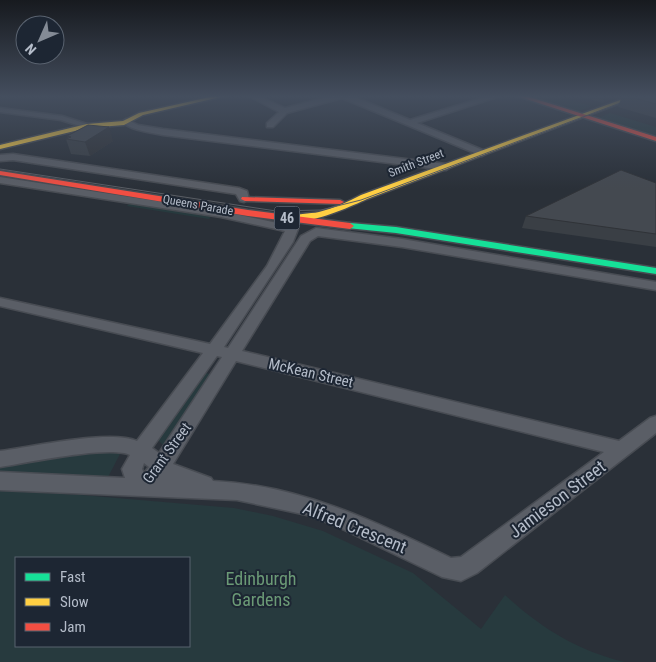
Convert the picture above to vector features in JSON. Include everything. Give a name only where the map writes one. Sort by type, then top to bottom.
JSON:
[{"type":"main road","points":[[0,146],[76,127]]},
{"type":"main road","name":"Smith Street","points":[[289,218],[323,215],[351,206],[364,198],[553,127]]},
{"type":"main road","points":[[616,127],[656,140]]},
{"type":"main road","name":"Queens Parade","points":[[0,159],[140,185],[245,199],[387,226],[396,230]]},
{"type":"main road","name":"Queens Parade","points":[[0,173],[289,218],[381,230],[396,230],[656,271]]},
{"type":"main road","points":[[245,199],[327,203],[364,198]]},
{"type":"street","points":[[138,127],[446,167]]},
{"type":"street","points":[[143,127],[154,130]]},
{"type":"street","points":[[421,127],[482,153]]},
{"type":"street","name":"Queens Parade","points":[[0,180],[286,226],[292,229],[291,236],[311,235],[656,286]]},
{"type":"street","name":"Grant Street","points":[[291,236],[263,280],[141,450],[132,471],[144,488],[162,466],[231,354],[311,235]]},
{"type":"street","points":[[263,280],[279,283]]},
{"type":"street","name":"McKean Street","points":[[0,302],[231,354],[622,449]]},
{"type":"street","name":"Jamieson Street","points":[[456,570],[469,565],[656,423]]},
{"type":"street","name":"Alfred Crescent","points":[[0,459],[127,444],[141,450],[178,476],[221,489],[290,502],[322,511],[373,531],[456,570]]},
{"type":"street","name":"Alfred Crescent","points":[[0,480],[144,488],[221,489]]},
{"type":"green space","points":[[625,127],[656,127],[656,137]]},
{"type":"green space","points":[[131,202],[212,215],[209,219],[127,206]]},
{"type":"green space","points":[[202,372],[213,375],[165,447],[157,439]]},
{"type":"green space","points":[[121,452],[107,479],[0,473],[0,465],[78,454]]},
{"type":"green space","name":"Edinburgh Gardens","points":[[0,491],[81,495],[234,508],[273,516],[323,531],[413,573],[481,629],[505,595],[532,618],[561,637],[591,652],[625,662],[0,662]]},
{"type":"building","points":[[84,127],[109,127],[85,142],[66,139],[71,137],[67,136]]},
{"type":"building","points":[[621,170],[656,183],[656,234],[526,216]]},
{"type":"tram line","points":[[0,169],[276,211],[321,210],[361,200],[556,127]]},
{"type":"traffic: fast","points":[[350,226],[396,230],[656,271]]},
{"type":"traffic: slow","points":[[0,147],[83,127]]},
{"type":"traffic: slow","points":[[292,218],[311,216],[338,209],[364,197],[553,127]]},
{"type":"traffic: jam","points":[[618,127],[656,139]]},
{"type":"traffic: jam","points":[[0,173],[248,213],[350,226]]},
{"type":"traffic: jam","points":[[245,199],[340,202]]}]
